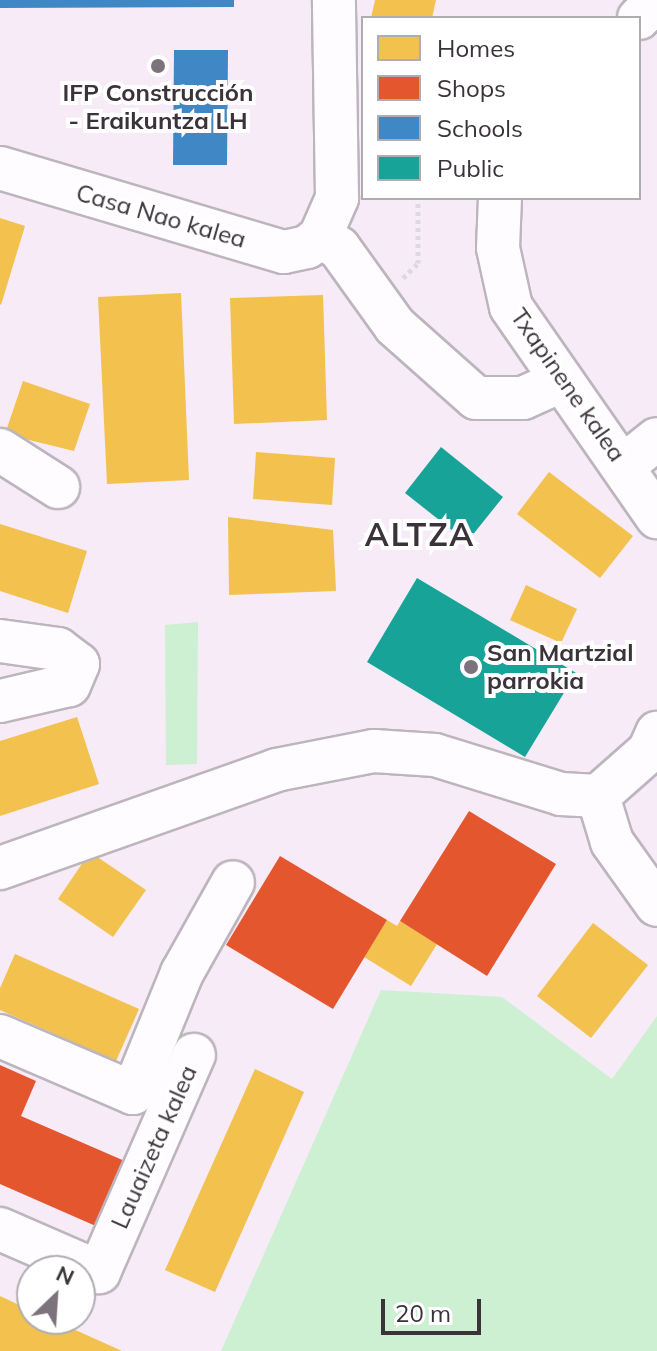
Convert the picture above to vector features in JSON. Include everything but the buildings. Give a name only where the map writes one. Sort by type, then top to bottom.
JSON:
[{"type":"street","points":[[334,0],[337,198],[320,237],[339,248],[395,326],[476,398],[523,398],[559,382]]},
{"type":"street","points":[[641,16],[657,1]]},
{"type":"street","name":"Casa Nao kalea","points":[[0,168],[284,252],[320,237]]},
{"type":"street","name":"Txapinene kalea","points":[[500,200],[498,248],[511,307],[559,382],[623,466],[657,517]]},
{"type":"street","points":[[623,466],[657,439]]},
{"type":"street","points":[[0,450],[58,487]]},
{"type":"street","points":[[0,641],[58,649],[78,664],[69,685],[0,701]]},
{"type":"street","points":[[0,868],[211,791],[312,761],[374,751],[435,755],[561,794],[598,796],[649,751],[657,733]]},
{"type":"street","points":[[598,796],[612,842],[657,905]]},
{"type":"street","points":[[0,1036],[133,1093],[182,973],[233,882]]},
{"type":"street","name":"Lauaizeta kalea","points":[[0,1229],[99,1272],[194,1055]]},
{"type":"path","points":[[418,200],[418,263]]},
{"type":"green space","points":[[198,622],[197,764],[166,765],[165,625]]},
{"type":"green space","points":[[381,990],[502,997],[612,1079],[657,1016],[657,1351],[221,1351]]},
{"type":"place","name":"IFP Construcción - Eraikuntza LH","points":[[158,66]]},
{"type":"place","name":"San Martzial parrokia","points":[[471,667]]},
{"type":"district","name":"ALTZA","points":[[420,534]]}]
